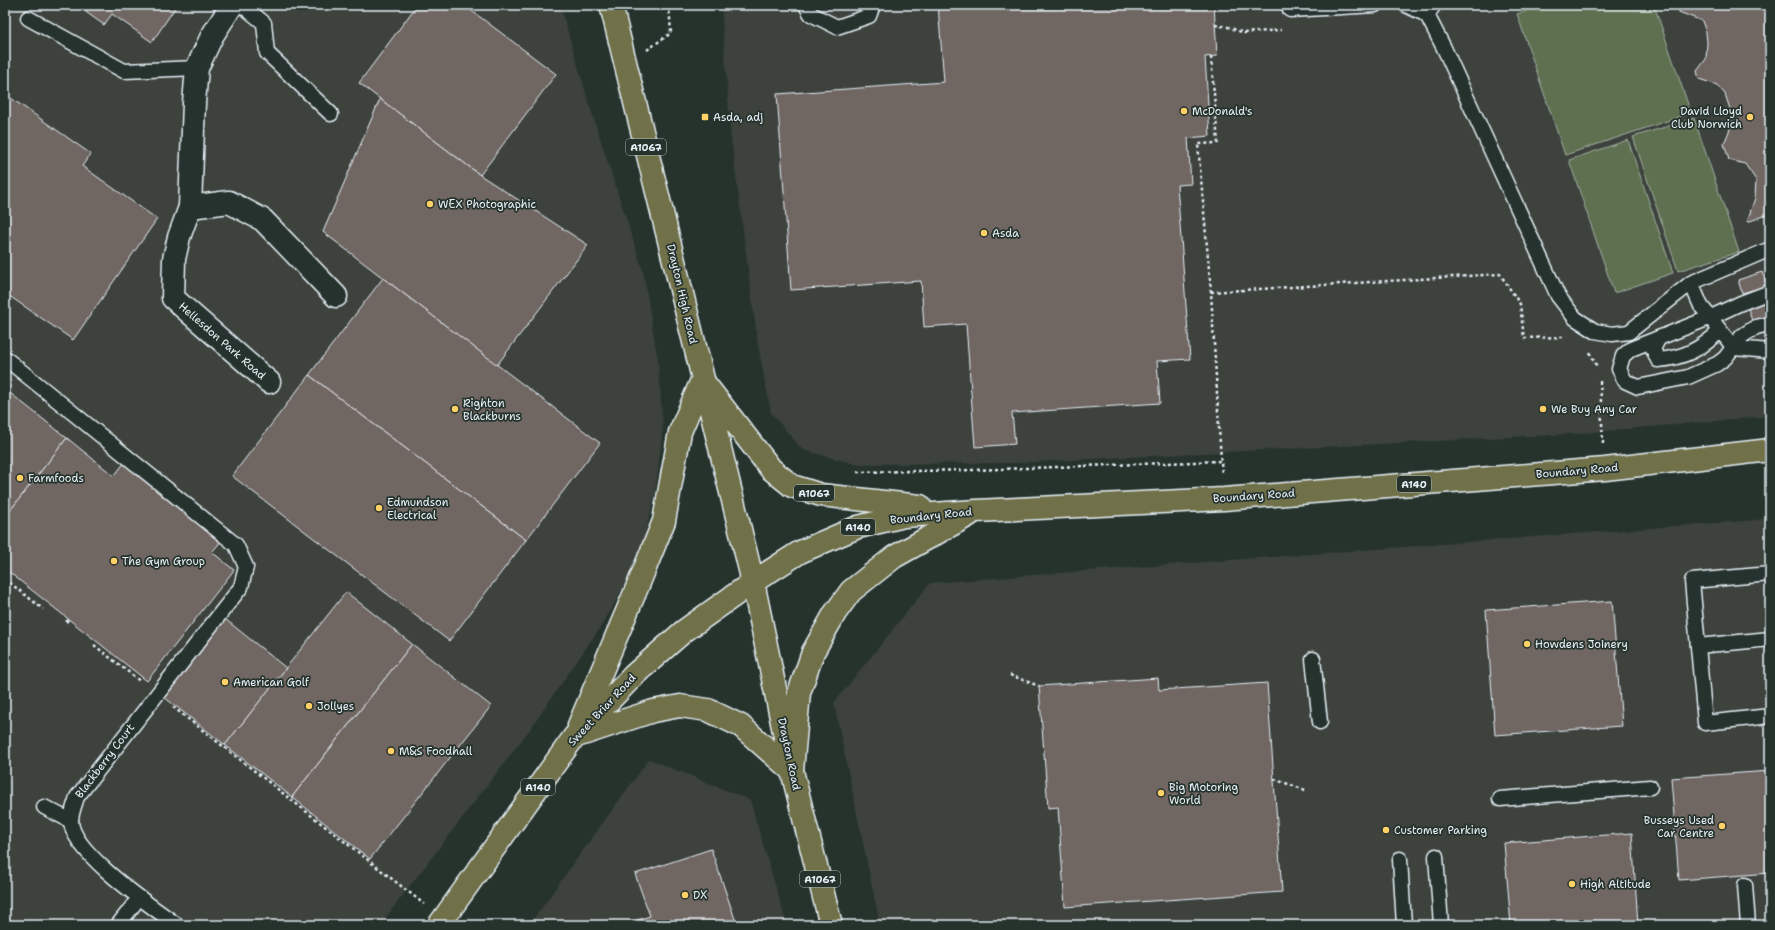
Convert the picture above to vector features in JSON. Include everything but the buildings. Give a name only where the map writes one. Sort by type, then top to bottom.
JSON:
[{"type":"main road","name":"Drayton High Road","points":[[611,5],[702,380],[753,582]]},
{"type":"main road","name":"A1067","points":[[702,380],[771,469],[792,486],[821,495],[865,501],[976,511]]},
{"type":"main road","name":"A140","points":[[574,737],[640,583],[664,521],[680,432],[702,380]]},
{"type":"main road","name":"Boundary Road","points":[[753,582],[800,552],[858,527],[904,516],[1224,499],[1605,469],[1770,450]]},
{"type":"main road","name":"A140","points":[[792,771],[798,694],[813,652],[851,591],[894,557],[976,511]]},
{"type":"main road","name":"Sweet Briar Road","points":[[441,922],[574,737],[634,674],[684,631],[753,582]]},
{"type":"main road","name":"Drayton Road","points":[[753,582],[792,771],[831,925]]},
{"type":"main road","points":[[574,737],[653,711],[680,706],[708,710],[741,726],[792,771]]},
{"type":"street","name":"Hellesdon Park Road","points":[[232,5],[212,36],[198,68],[194,103],[190,207],[179,237],[174,259],[173,298],[269,382]]},
{"type":"street","points":[[190,207],[229,202],[263,220],[336,296]]},
{"type":"lane","points":[[242,5],[264,23],[266,53],[331,114]]},
{"type":"lane","points":[[806,5],[811,14],[837,27],[869,16],[873,5]]},
{"type":"lane","points":[[1290,10],[1375,5]]},
{"type":"lane","points":[[1406,5],[1430,10],[1444,48],[1558,296],[1575,318],[1595,331],[1612,334],[1629,332],[1691,283],[1770,250]]},
{"type":"lane","points":[[28,18],[124,71],[198,68]]},
{"type":"lane","points":[[1691,283],[1701,306],[1734,348],[1770,351]]},
{"type":"lane","points":[[1770,292],[1741,302],[1709,318],[1632,349],[1623,356],[1619,369],[1625,381],[1638,387],[1688,377],[1717,364],[1725,358],[1742,336],[1756,327],[1770,324]]},
{"type":"lane","points":[[1659,338],[1653,349],[1658,360],[1674,358],[1700,348],[1720,331]]},
{"type":"lane","name":"Blackberry Court","points":[[5,358],[236,545],[246,567],[241,587],[76,796],[71,821]]},
{"type":"lane","points":[[1770,574],[1692,581],[1705,723],[1770,716]]},
{"type":"lane","points":[[1698,646],[1770,639]]},
{"type":"lane","points":[[1313,659],[1320,722]]},
{"type":"lane","points":[[1500,798],[1650,787]]},
{"type":"lane","points":[[44,807],[71,821],[82,846],[106,870],[139,898],[177,925]]},
{"type":"lane","points":[[1436,856],[1441,925]]},
{"type":"lane","points":[[1400,859],[1404,925]]},
{"type":"lane","points":[[1745,885],[1748,925]]},
{"type":"lane","points":[[118,925],[139,898]]},
{"type":"path","points":[[626,65],[671,33],[669,5]]},
{"type":"path","points":[[1211,57],[1218,143],[1198,144],[1211,292],[1224,499]]},
{"type":"path","points":[[1211,292],[1500,274],[1520,304],[1524,338],[1557,336]]},
{"type":"path","points":[[1600,380],[1605,469]]},
{"type":"path","points":[[856,472],[973,470],[1221,461]]},
{"type":"path","points":[[5,578],[43,608]]},
{"type":"path","points":[[66,622],[69,619]]},
{"type":"path","points":[[94,646],[300,805],[441,922]]},
{"type":"path","points":[[1010,675],[1039,686]]},
{"type":"path","points":[[1274,779],[1308,791]]},
{"type":"shaded area","points":[[5,5],[560,5],[590,107],[643,271],[658,361],[663,428],[655,495],[638,561],[604,622],[528,732],[380,925],[5,925]]},
{"type":"shaded area","points":[[721,5],[1770,5],[1770,416],[1571,434],[1015,463],[855,464],[803,450],[771,413],[758,345],[731,138]]},
{"type":"shaded area","points":[[1770,519],[1770,925],[880,925],[834,703],[930,583]]},
{"type":"shaded area","points":[[649,759],[750,800],[787,925],[529,925]]},
{"type":"green space","points":[[1543,5],[1654,5],[1691,113],[1565,155],[1517,14]]},
{"type":"green space","points":[[1694,118],[1739,252],[1678,271],[1633,137]]},
{"type":"green space","points":[[1628,140],[1673,273],[1614,293],[1569,160]]},
{"type":"place","name":"McDonald's","points":[[1184,111]]},
{"type":"place","name":"Asda, adj","points":[[705,117]]},
{"type":"place","name":"David Lloyd Club Norwich","points":[[1750,117]]},
{"type":"place","name":"WEX Photographic","points":[[430,204]]},
{"type":"place","name":"Asda","points":[[984,233]]},
{"type":"place","name":"Righton Blackburns","points":[[455,409]]},
{"type":"place","name":"We Buy Any Car","points":[[1543,409]]},
{"type":"place","name":"Farmfoods","points":[[20,478]]},
{"type":"place","name":"Edmundson Electrical","points":[[379,508]]},
{"type":"place","name":"The Gym Group","points":[[114,561]]},
{"type":"place","name":"Howdens Joinery","points":[[1527,644]]},
{"type":"place","name":"American Golf","points":[[225,682]]},
{"type":"place","name":"Jollyes","points":[[309,706]]},
{"type":"place","name":"M&S Foodhall","points":[[391,751]]},
{"type":"place","name":"Big Motoring World","points":[[1161,793]]},
{"type":"place","name":"Busseys Used Car Centre","points":[[1722,826]]},
{"type":"place","name":"Customer Parking","points":[[1386,830]]},
{"type":"place","name":"High Altitude","points":[[1572,884]]},
{"type":"place","name":"DX","points":[[685,895]]}]
